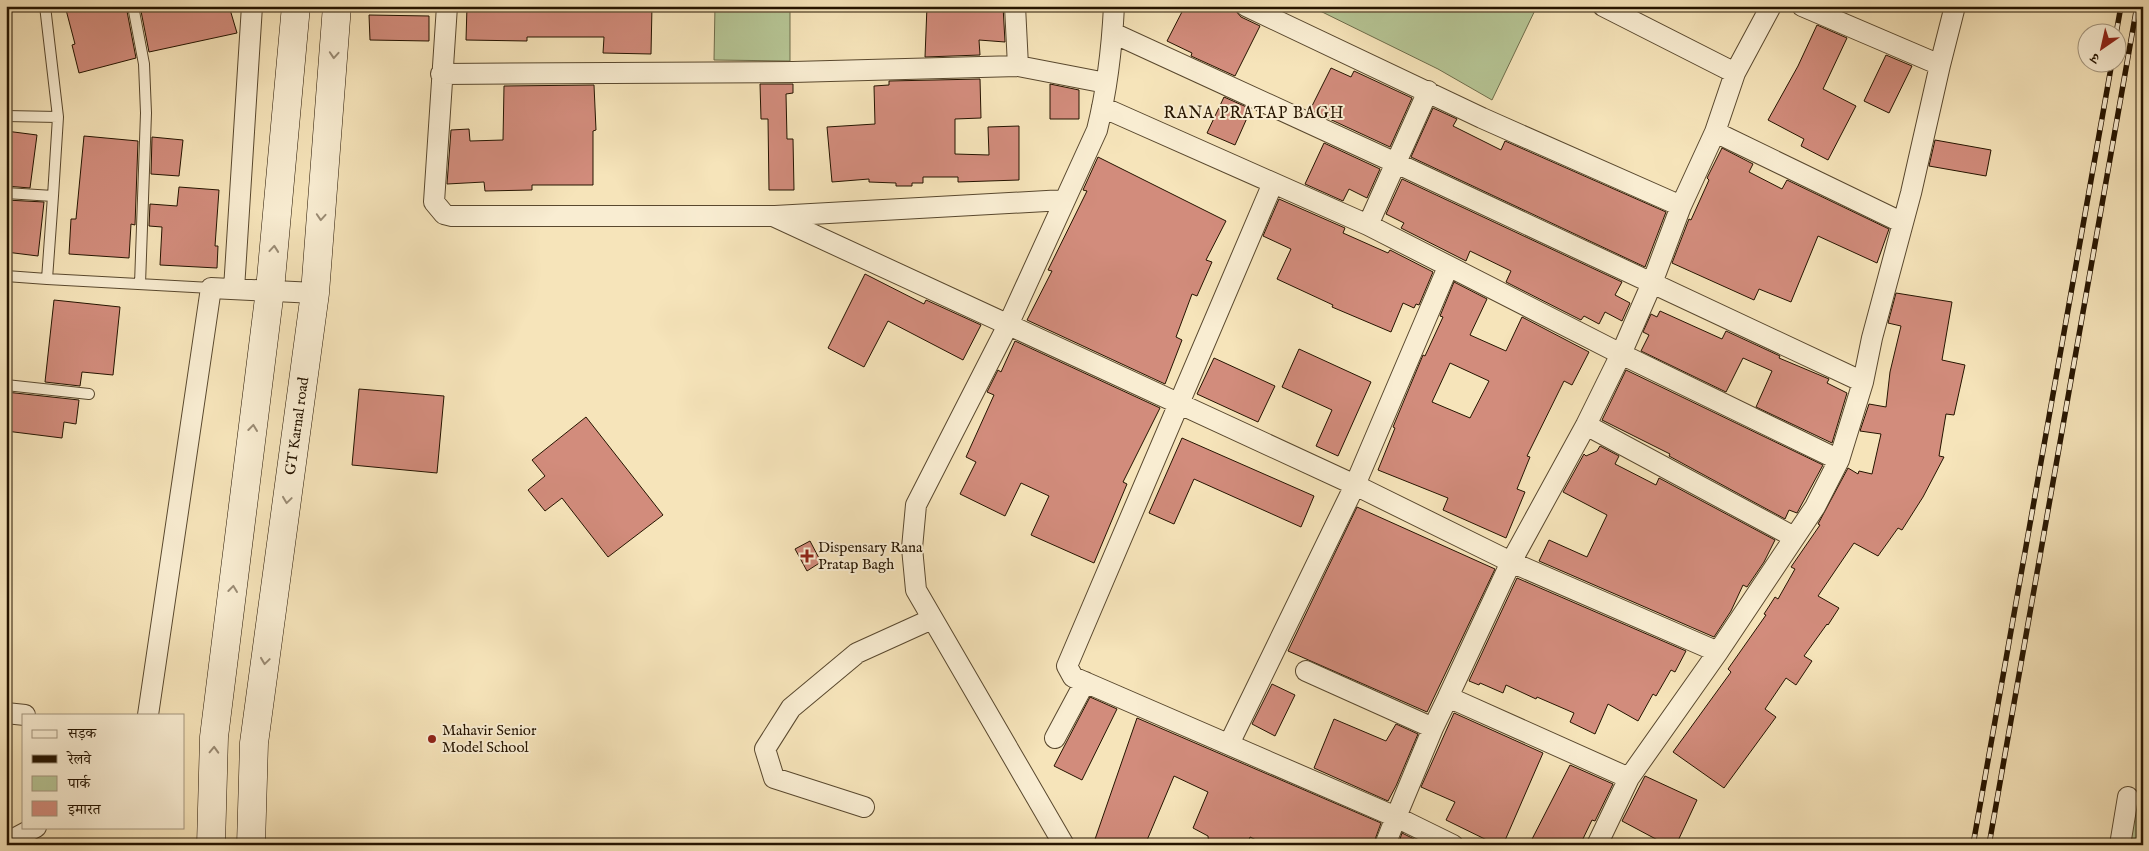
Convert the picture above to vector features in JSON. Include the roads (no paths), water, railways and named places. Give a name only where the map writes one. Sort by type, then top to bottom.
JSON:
[{"type":"main road","points":[[211,845],[214,737],[270,290],[296,6]]},
{"type":"main road","name":"GT Karnal road","points":[[251,845],[254,743],[315,292],[337,6]]},
{"type":"main road","points":[[191,845],[213,799]]},
{"type":"street","points":[[234,288],[252,6]]},
{"type":"street","points":[[447,6],[434,202],[444,214],[452,216],[773,216],[1064,200]]},
{"type":"street","points":[[1015,6],[1018,66]]},
{"type":"street","points":[[1064,845],[916,590],[912,548],[916,505],[1008,324],[1097,130],[1113,33],[1114,6]]},
{"type":"street","points":[[1246,6],[1482,118],[1681,206]]},
{"type":"street","points":[[1603,6],[1735,73]]},
{"type":"street","points":[[1385,845],[1433,728],[1511,562],[1586,425],[1621,354],[1652,282],[1681,206],[1715,132],[1735,73],[1771,6]]},
{"type":"street","points":[[1802,6],[1940,65]]},
{"type":"street","points":[[1597,845],[1629,778],[1718,652],[1815,507],[1839,460],[1863,382],[1872,338],[1903,223],[1955,6]]},
{"type":"street","points":[[1113,33],[1652,282],[1863,382]]},
{"type":"street","points":[[441,74],[793,72],[1018,66],[1106,83]]},
{"type":"street","points":[[1368,225],[1428,91]]},
{"type":"street","points":[[1102,107],[1368,225],[1621,354],[1839,460]]},
{"type":"street","points":[[1715,132],[1903,223]]},
{"type":"street","points":[[1273,183],[1178,403],[1067,669],[1073,677],[1396,817],[1452,845]]},
{"type":"street","points":[[773,216],[1355,485],[1511,562],[1718,652]]},
{"type":"street","points":[[1229,744],[1355,485],[1448,267]]},
{"type":"street","points":[[148,714],[211,288],[315,292]]},
{"type":"street","points":[[1586,425],[1794,538]]},
{"type":"street","points":[[864,807],[774,778],[765,749],[791,708],[857,652],[932,619]]},
{"type":"street","points":[[1306,671],[1433,728]]},
{"type":"street","points":[[1055,738],[1085,682]]},
{"type":"street","points":[[1448,697],[1629,778]]},
{"type":"street","points":[[6,713],[22,715]]},
{"type":"street","points":[[2120,845],[2128,797]]},
{"type":"street","points":[[6,843],[34,828]]},
{"type":"lane","points":[[44,6],[58,117],[47,279]]},
{"type":"lane","points":[[133,6],[144,64],[146,112],[140,284]]},
{"type":"lane","points":[[6,116],[58,117]]},
{"type":"lane","points":[[6,193],[54,196]]},
{"type":"lane","points":[[6,276],[211,288]]},
{"type":"lane","points":[[6,385],[89,394]]},
{"type":"railway","points":[[2118,22],[2121,6]]},
{"type":"railway","points":[[1989,845],[2137,6]]},
{"type":"railway","points":[[1973,845],[2110,72]]},
{"type":"place","name":"Dispensary Rana Pratap Bagh","points":[[807,556]]},
{"type":"place","name":"Mahavir Senior Model School","points":[[432,739]]},
{"type":"district","name":"RANA PRATAP BAGH","points":[[1254,114]]}]
